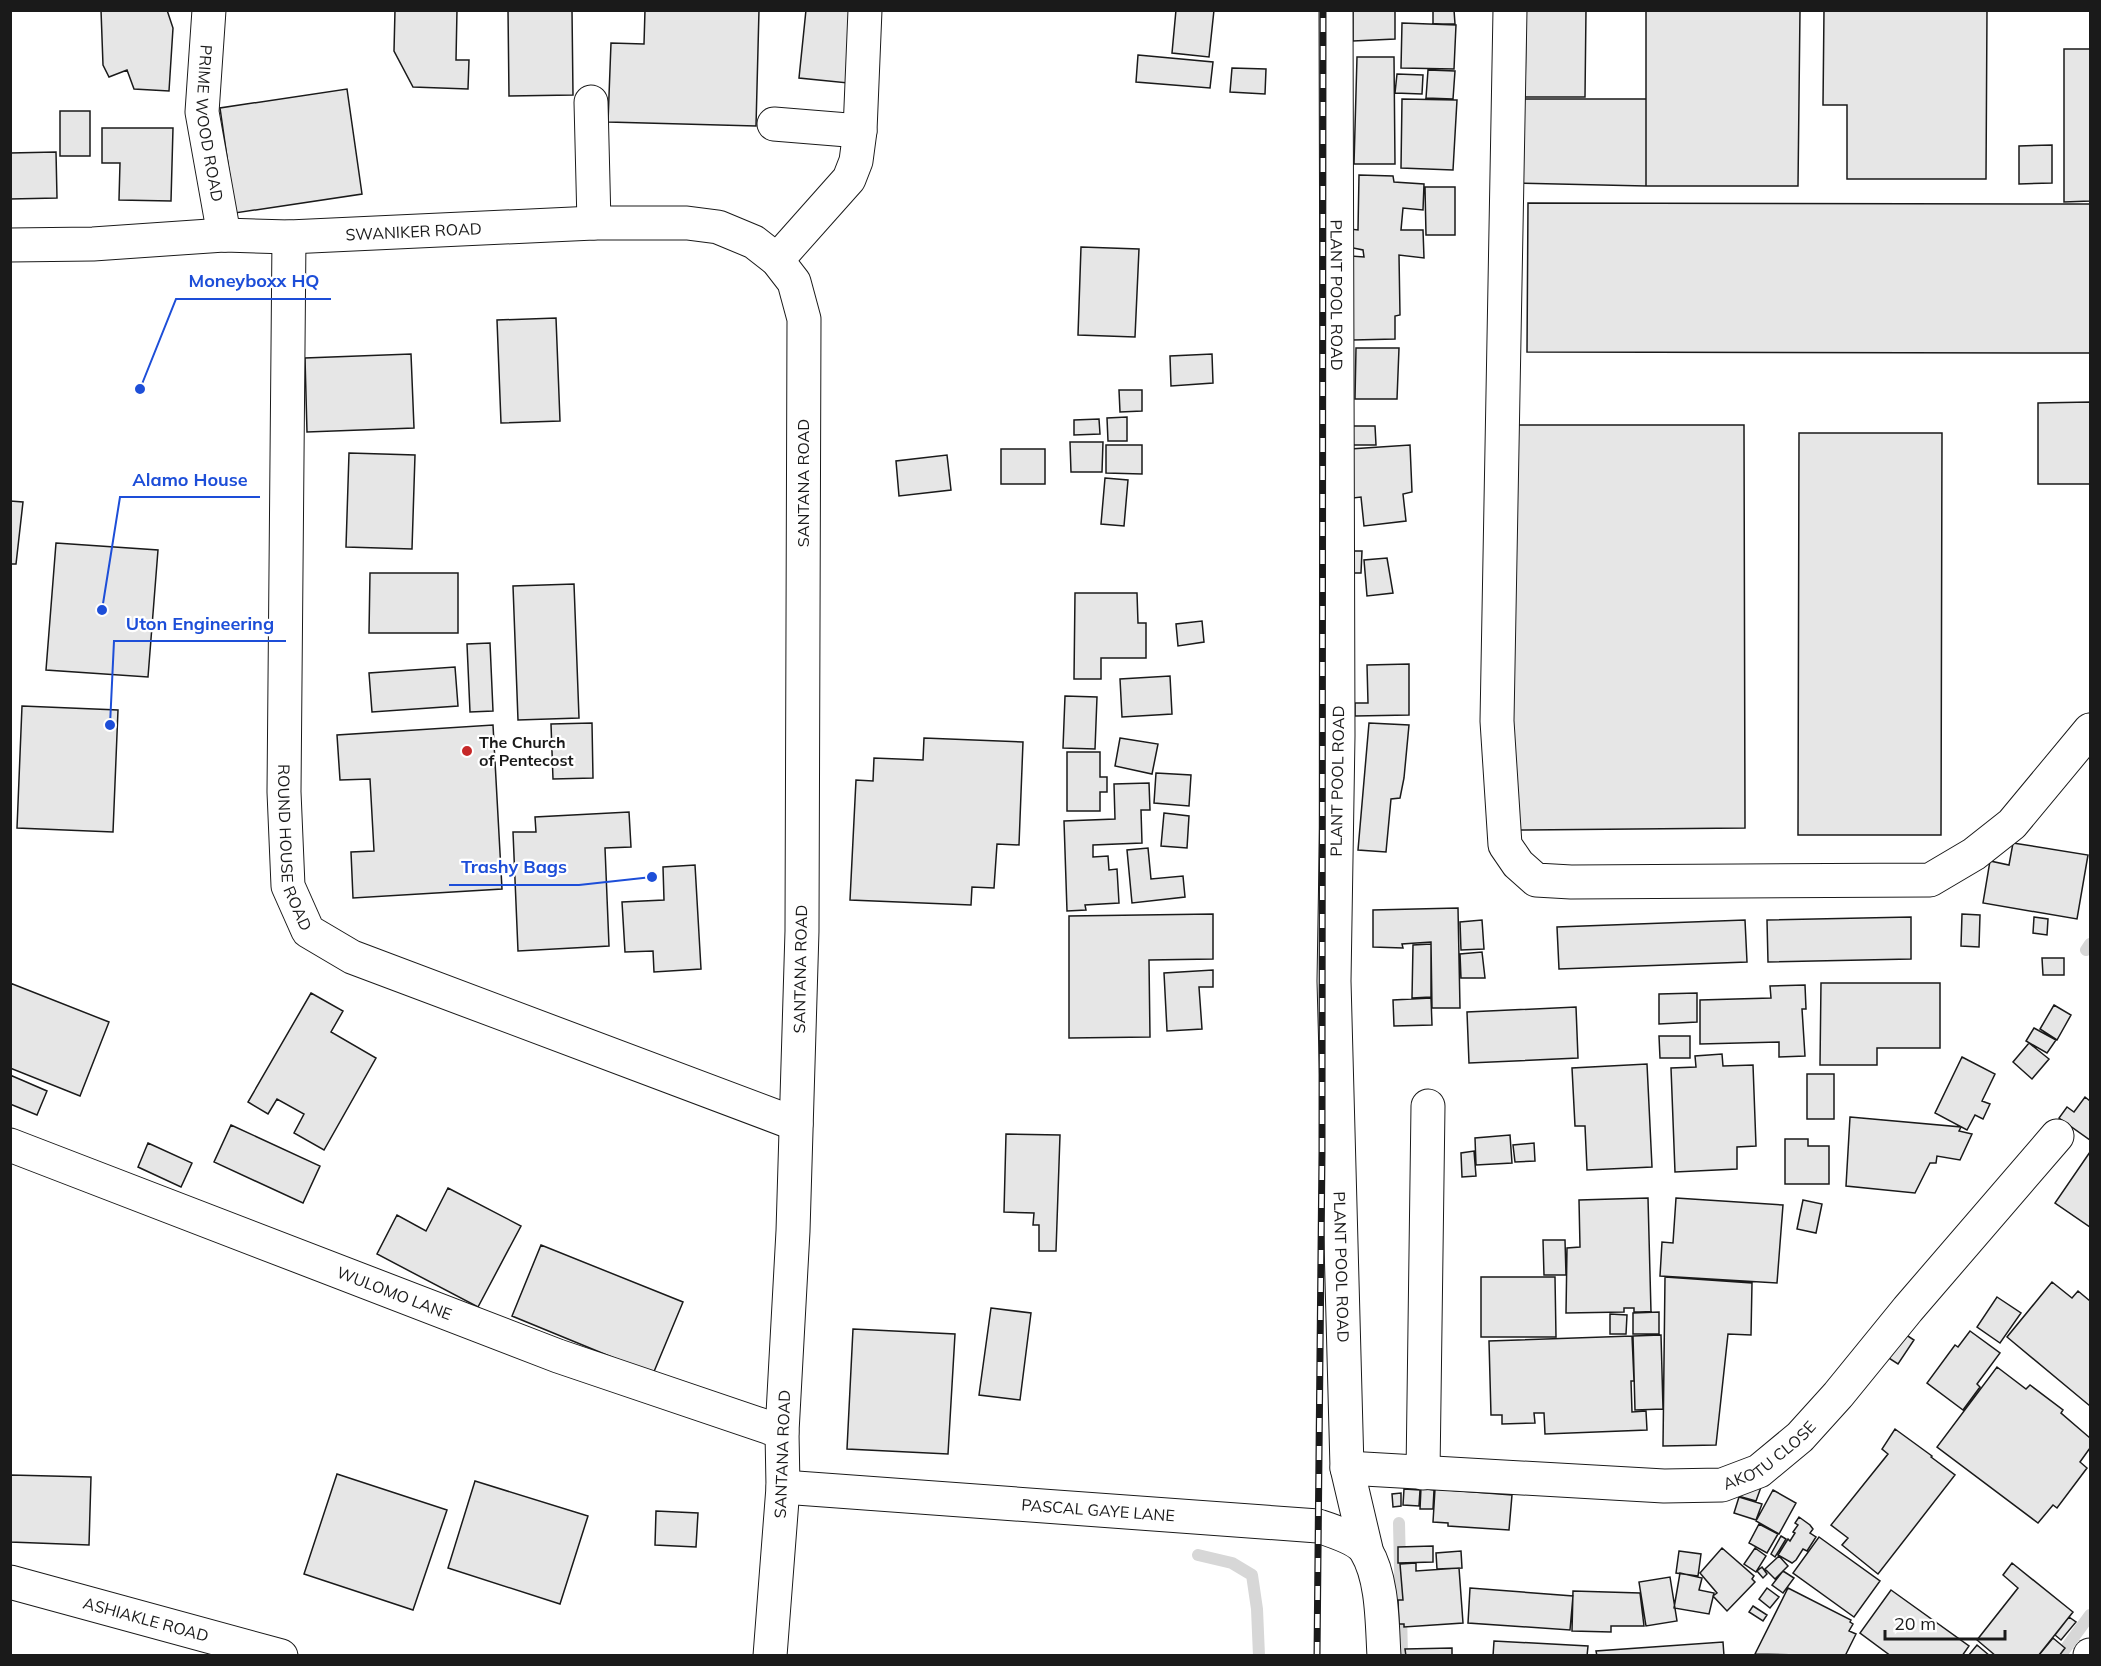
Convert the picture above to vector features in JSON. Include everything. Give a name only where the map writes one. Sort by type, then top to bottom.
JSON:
[{"type":"street","name":"PRIME WOOD ROAD","points":[[209,10],[202,112],[224,235]]},
{"type":"street","points":[[786,271],[849,179],[856,161],[860,131],[865,10]]},
{"type":"street","name":"PLANT POOL ROAD","points":[[1336,10],[1338,736],[1334,981],[1347,1468],[1366,1549]]},
{"type":"street","points":[[1510,10],[1497,721],[1505,845],[1518,864],[1536,880],[1571,882],[1930,880],[1974,854],[2012,824],[2091,730]]},
{"type":"street","points":[[591,102],[594,224]]},
{"type":"street","points":[[774,124],[860,131]]},
{"type":"street","name":"SWANIKER ROAD","points":[[10,245],[93,244],[224,235],[289,237],[594,224],[687,223],[718,227],[754,242],[786,271]]},
{"type":"street","name":"ROUND HOUSE ROAD","points":[[289,237],[284,792],[288,886],[308,931],[352,957],[796,1124]]},
{"type":"street","name":"SANTANA ROAD","points":[[770,1656],[783,1486],[782,1432],[793,1231],[802,919],[804,319],[786,271]]},
{"type":"street","points":[[1423,1473],[1428,1106]]},
{"type":"street","name":"AKOTU CLOSE","points":[[1347,1468],[1664,1485],[1722,1485],[1760,1471],[1800,1437],[1838,1395],[1908,1309],[2057,1136]]},
{"type":"street","name":"WULOMO LANE","points":[[10,1144],[558,1356],[782,1432]]},
{"type":"street","name":"PASCAL GAYE LANE","points":[[783,1486],[1318,1526],[1338,1532],[1366,1549]]},
{"type":"street","points":[[1366,1549],[1380,1590],[1384,1656]]},
{"type":"street","name":"ASHIAKLE ROAD","points":[[10,1582],[270,1654]]},
{"type":"building","points":[[101,10],[167,10],[173,28],[169,91],[134,89],[127,70],[109,77],[103,65]]},
{"type":"building","points":[[395,10],[457,10],[456,60],[469,60],[468,89],[413,87],[394,51]]},
{"type":"building","points":[[508,10],[572,10],[573,95],[509,96]]},
{"type":"building","points":[[645,10],[759,10],[756,126],[608,122],[611,43],[644,44]]},
{"type":"building","points":[[806,10],[853,10],[848,83],[799,78]]},
{"type":"building","points":[[1176,10],[1214,10],[1209,57],[1172,53]]},
{"type":"building","points":[[1353,10],[1395,10],[1395,39],[1353,41]]},
{"type":"building","points":[[1433,10],[1454,10],[1455,24],[1433,24]]},
{"type":"building","points":[[1526,10],[1586,10],[1585,97],[1525,97]]},
{"type":"building","points":[[1646,10],[1800,10],[1798,186],[1646,186]]},
{"type":"building","points":[[1824,10],[1987,10],[1986,179],[1847,179],[1847,105],[1823,105]]},
{"type":"building","points":[[1402,23],[1456,25],[1454,69],[1401,68]]},
{"type":"building","points":[[2064,49],[2090,49],[2090,201],[2064,202]]},
{"type":"building","points":[[1138,55],[1213,62],[1210,88],[1136,82]]},
{"type":"building","points":[[1357,57],[1394,57],[1395,164],[1354,164]]},
{"type":"building","points":[[1232,68],[1266,69],[1265,94],[1230,92]]},
{"type":"building","points":[[1428,70],[1455,71],[1453,99],[1426,98]]},
{"type":"building","points":[[1397,74],[1423,75],[1422,94],[1395,93]]},
{"type":"building","points":[[347,89],[362,194],[235,213],[220,108]]},
{"type":"building","points":[[1402,99],[1457,100],[1453,170],[1401,168]]},
{"type":"building","points":[[1523,99],[1646,99],[1646,186],[1518,183]]},
{"type":"building","points":[[60,111],[90,111],[90,156],[60,156]]},
{"type":"building","points":[[102,128],[173,128],[171,201],[119,200],[120,163],[102,163]]},
{"type":"building","points":[[2052,145],[2052,183],[2019,184],[2019,146]]},
{"type":"building","points":[[56,152],[57,198],[10,199],[10,153]]},
{"type":"building","points":[[1359,175],[1393,176],[1394,182],[1424,184],[1423,210],[1403,208],[1401,230],[1423,230],[1424,258],[1399,255],[1400,315],[1395,316],[1395,339],[1353,340],[1351,256],[1364,257],[1363,250],[1348,247],[1350,229],[1358,230]]},
{"type":"building","points":[[1425,187],[1455,187],[1455,235],[1426,235]]},
{"type":"building","points":[[1528,203],[2090,204],[2090,353],[1527,352]]},
{"type":"building","points":[[1081,247],[1139,249],[1135,337],[1078,335]]},
{"type":"building","points":[[556,318],[560,421],[501,423],[497,320]]},
{"type":"building","points":[[1356,348],[1399,348],[1397,399],[1355,399]]},
{"type":"building","points":[[411,354],[414,428],[307,432],[305,358]]},
{"type":"building","points":[[1212,354],[1213,383],[1171,386],[1170,356]]},
{"type":"building","points":[[1119,390],[1142,390],[1142,411],[1120,412]]},
{"type":"building","points":[[2090,402],[2090,484],[2038,484],[2038,403]]},
{"type":"building","points":[[1127,417],[1127,441],[1108,441],[1107,418]]},
{"type":"building","points":[[1099,419],[1100,434],[1074,435],[1074,420]]},
{"type":"building","points":[[1509,425],[1744,425],[1745,828],[1513,830]]},
{"type":"building","points":[[1348,426],[1375,426],[1376,445],[1348,445]]},
{"type":"building","points":[[1799,433],[1942,433],[1941,835],[1798,835]]},
{"type":"building","points":[[1070,442],[1103,442],[1102,472],[1071,472]]},
{"type":"building","points":[[1106,445],[1142,445],[1142,474],[1106,473]]},
{"type":"building","points":[[1410,445],[1412,492],[1403,494],[1406,521],[1364,526],[1361,497],[1353,498],[1350,449]]},
{"type":"building","points":[[1001,449],[1045,449],[1045,484],[1001,484]]},
{"type":"building","points":[[349,453],[415,455],[412,549],[346,547]]},
{"type":"building","points":[[947,455],[951,490],[899,496],[896,461]]},
{"type":"building","points":[[1105,478],[1128,480],[1124,526],[1101,524]]},
{"type":"building","points":[[10,501],[23,502],[16,564],[10,564]]},
{"type":"building","points":[[56,543],[158,550],[148,677],[46,670]]},
{"type":"building","points":[[1353,551],[1362,551],[1361,573],[1352,573]]},
{"type":"building","points":[[1387,558],[1393,593],[1367,596],[1364,560]]},
{"type":"building","points":[[370,573],[458,573],[458,633],[369,633]]},
{"type":"building","points":[[574,584],[579,718],[518,720],[513,586]]},
{"type":"building","points":[[1075,593],[1137,593],[1138,623],[1146,623],[1146,658],[1101,658],[1101,679],[1074,679]]},
{"type":"building","points":[[1202,621],[1204,642],[1178,646],[1176,624]]},
{"type":"building","points":[[490,643],[493,711],[470,712],[467,644]]},
{"type":"building","points":[[1409,664],[1409,715],[1355,716],[1355,703],[1368,703],[1367,665]]},
{"type":"building","points":[[455,667],[458,706],[372,712],[369,673]]},
{"type":"building","points":[[1170,676],[1172,714],[1122,717],[1120,679]]},
{"type":"building","points":[[1065,696],[1097,697],[1095,749],[1063,748]]},
{"type":"building","points":[[22,706],[118,710],[113,832],[17,828]]},
{"type":"building","points":[[592,723],[593,778],[553,779],[551,724]]},
{"type":"building","points":[[1369,723],[1409,725],[1400,798],[1391,799],[1386,852],[1358,850]]},
{"type":"building","points":[[493,725],[502,889],[353,898],[351,852],[374,851],[370,779],[340,780],[337,735]]},
{"type":"building","points":[[924,738],[1023,742],[1019,845],[997,844],[994,888],[972,887],[971,905],[850,900],[856,780],[873,781],[874,758],[923,760]]},
{"type":"building","points":[[1120,738],[1158,744],[1152,774],[1115,766]]},
{"type":"building","points":[[1067,752],[1100,752],[1100,777],[1107,777],[1107,792],[1100,792],[1100,811],[1067,811]]},
{"type":"building","points":[[1156,773],[1191,775],[1189,806],[1154,803]]},
{"type":"building","points":[[1149,783],[1150,810],[1141,810],[1142,843],[1093,845],[1093,857],[1108,856],[1109,870],[1117,869],[1119,903],[1085,905],[1086,910],[1067,911],[1064,821],[1115,819],[1114,784]]},
{"type":"building","points":[[629,812],[631,847],[605,848],[609,946],[518,951],[513,832],[536,832],[535,817]]},
{"type":"building","points":[[1164,813],[1189,816],[1187,848],[1161,846]]},
{"type":"building","points":[[2013,843],[2088,855],[2077,919],[1983,903],[1990,861],[2009,865]]},
{"type":"building","points":[[1148,848],[1151,879],[1183,876],[1185,897],[1132,903],[1127,850]]},
{"type":"building","points":[[695,865],[701,969],[654,972],[653,951],[625,952],[622,902],[664,900],[663,867]]},
{"type":"building","points":[[1458,908],[1460,1008],[1432,1008],[1431,942],[1402,944],[1403,948],[1373,947],[1373,910]]},
{"type":"building","points":[[1213,914],[1213,959],[1149,960],[1150,1037],[1069,1038],[1069,916]]},
{"type":"building","points":[[1962,914],[1980,915],[1979,947],[1961,946]]},
{"type":"building","points":[[1911,917],[1911,959],[1768,962],[1767,920]]},
{"type":"building","points":[[2034,917],[2048,919],[2047,935],[2033,933]]},
{"type":"building","points":[[1482,920],[1484,949],[1461,950],[1460,922]]},
{"type":"building","points":[[1745,920],[1747,962],[1559,969],[1557,927]]},
{"type":"building","points":[[1431,944],[1431,997],[1412,998],[1413,945]]},
{"type":"building","points":[[1482,952],[1485,978],[1461,978],[1460,954]]},
{"type":"building","points":[[2042,958],[2064,958],[2064,975],[2043,975]]},
{"type":"building","points":[[1213,970],[1213,987],[1199,987],[1202,1029],[1167,1031],[1164,973]]},
{"type":"building","points":[[10,983],[109,1022],[80,1096],[10,1068]]},
{"type":"building","points":[[1821,983],[1940,983],[1940,1048],[1877,1048],[1877,1065],[1820,1065]]},
{"type":"building","points":[[1805,985],[1806,1009],[1802,1009],[1805,1056],[1779,1057],[1779,1042],[1700,1044],[1700,1000],[1771,998],[1770,986]]},
{"type":"building","points":[[311,993],[343,1011],[331,1032],[376,1058],[324,1150],[294,1133],[304,1114],[277,1099],[268,1114],[248,1102]]},
{"type":"building","points":[[1697,993],[1697,1022],[1659,1024],[1659,994]]},
{"type":"building","points":[[1431,998],[1432,1025],[1394,1026],[1393,1000]]},
{"type":"building","points":[[2054,1005],[2071,1015],[2057,1040],[2040,1029]]},
{"type":"building","points":[[1576,1007],[1578,1058],[1469,1063],[1467,1012]]},
{"type":"building","points":[[2034,1028],[2056,1040],[2047,1053],[2026,1041]]},
{"type":"building","points":[[1659,1036],[1690,1036],[1690,1058],[1660,1058]]},
{"type":"building","points":[[2029,1043],[2049,1059],[2032,1079],[2013,1062]]},
{"type":"building","points":[[1722,1054],[1723,1066],[1753,1065],[1756,1146],[1737,1147],[1737,1169],[1675,1172],[1671,1068],[1696,1067],[1695,1056]]},
{"type":"building","points":[[1962,1057],[1995,1074],[1982,1101],[1990,1104],[1983,1119],[1975,1115],[1967,1130],[1935,1113]]},
{"type":"building","points":[[1647,1064],[1652,1167],[1587,1170],[1585,1126],[1575,1126],[1572,1068]]},
{"type":"building","points":[[1807,1074],[1834,1074],[1834,1119],[1807,1119]]},
{"type":"building","points":[[10,1075],[47,1091],[37,1115],[10,1104]]},
{"type":"building","points":[[2085,1097],[2090,1101],[2090,1140],[2059,1118],[2067,1107],[2074,1112]]},
{"type":"building","points":[[1850,1117],[1961,1127],[1959,1131],[1972,1134],[1960,1160],[1937,1156],[1936,1163],[1930,1163],[1915,1193],[1846,1186]]},
{"type":"building","points":[[231,1125],[320,1166],[303,1203],[214,1162]]},
{"type":"building","points":[[1006,1134],[1060,1135],[1056,1251],[1039,1251],[1039,1225],[1033,1225],[1034,1213],[1004,1212]]},
{"type":"building","points":[[1510,1135],[1512,1163],[1476,1165],[1475,1138]]},
{"type":"building","points":[[1785,1139],[1808,1139],[1808,1146],[1829,1146],[1829,1184],[1785,1184]]},
{"type":"building","points":[[148,1143],[192,1163],[181,1187],[138,1167]]},
{"type":"building","points":[[1534,1143],[1535,1161],[1515,1162],[1513,1145]]},
{"type":"building","points":[[1474,1151],[1476,1176],[1462,1177],[1461,1153]]},
{"type":"building","points":[[2090,1152],[2090,1227],[2055,1203]]},
{"type":"building","points":[[448,1188],[521,1226],[478,1307],[377,1254],[397,1215],[426,1231]]},
{"type":"building","points":[[1648,1198],[1651,1312],[1634,1312],[1634,1308],[1624,1308],[1624,1312],[1566,1313],[1567,1248],[1580,1247],[1579,1200]]},
{"type":"building","points":[[1676,1198],[1783,1205],[1777,1283],[1660,1276],[1662,1242],[1673,1243]]},
{"type":"building","points":[[1803,1200],[1822,1204],[1816,1233],[1797,1229]]},
{"type":"building","points":[[1543,1240],[1565,1240],[1566,1275],[1544,1275]]},
{"type":"building","points":[[541,1245],[683,1302],[653,1374],[512,1316]]},
{"type":"building","points":[[1481,1277],[1555,1277],[1556,1337],[1481,1337]]},
{"type":"building","points":[[1665,1277],[1752,1283],[1751,1335],[1728,1334],[1716,1445],[1663,1446]]},
{"type":"building","points":[[2052,1282],[2072,1298],[2078,1291],[2090,1301],[2090,1406],[2007,1337]]},
{"type":"building","points":[[1997,1297],[2021,1313],[2000,1343],[1977,1327]]},
{"type":"building","points":[[991,1308],[1031,1313],[1020,1400],[979,1395]]},
{"type":"building","points":[[1659,1312],[1659,1334],[1633,1334],[1633,1313]]},
{"type":"building","points":[[1610,1314],[1627,1315],[1626,1334],[1610,1334]]},
{"type":"building","points":[[853,1329],[955,1334],[948,1454],[847,1449]]},
{"type":"building","points":[[1897,1329],[1914,1340],[1898,1364],[1881,1353]]},
{"type":"building","points":[[1970,1331],[2000,1353],[1977,1384],[1980,1387],[1963,1410],[1927,1383],[1955,1345],[1958,1347]]},
{"type":"building","points":[[1661,1335],[1663,1409],[1635,1410],[1633,1336]]},
{"type":"building","points":[[1632,1336],[1634,1381],[1631,1381],[1632,1412],[1646,1411],[1647,1430],[1545,1434],[1544,1413],[1534,1413],[1535,1423],[1502,1424],[1502,1415],[1491,1415],[1489,1341]]},
{"type":"building","points":[[1997,1367],[2026,1389],[2030,1385],[2063,1410],[2061,1413],[2090,1438],[2090,1448],[2080,1462],[2087,1468],[2057,1508],[2053,1505],[2038,1523],[1937,1447]]},
{"type":"building","points":[[1895,1429],[1955,1475],[1878,1574],[1842,1545],[1848,1538],[1831,1525],[1888,1454],[1882,1449]]},
{"type":"building","points":[[337,1474],[447,1510],[413,1610],[304,1574]]},
{"type":"building","points":[[10,1475],[91,1477],[89,1545],[10,1542]]},
{"type":"building","points":[[475,1481],[588,1516],[560,1604],[448,1568]]},
{"type":"building","points":[[1761,1487],[1756,1501],[1738,1496]]},
{"type":"building","points":[[1421,1488],[1434,1490],[1433,1509],[1420,1509]]},
{"type":"building","points":[[1404,1489],[1420,1490],[1419,1506],[1403,1505]]},
{"type":"building","points":[[1435,1489],[1512,1495],[1509,1530],[1448,1526],[1448,1523],[1433,1522]]},
{"type":"building","points":[[1773,1490],[1796,1503],[1779,1534],[1756,1521]]},
{"type":"building","points":[[1401,1493],[1401,1506],[1393,1507],[1392,1494]]},
{"type":"building","points":[[1739,1497],[1762,1504],[1756,1520],[1734,1513]]},
{"type":"building","points":[[656,1511],[698,1513],[696,1547],[655,1545]]},
{"type":"building","points":[[1799,1517],[1810,1525],[1813,1529],[1810,1533],[1816,1537],[1807,1551],[1803,1549],[1792,1563],[1778,1555],[1788,1539],[1790,1541],[1795,1533],[1793,1532],[1798,1525],[1795,1523]]},
{"type":"building","points":[[1759,1524],[1778,1534],[1767,1553],[1749,1543]]},
{"type":"building","points":[[1781,1536],[1786,1539],[1775,1557],[1771,1554]]},
{"type":"building","points":[[1819,1537],[1880,1581],[1854,1617],[1793,1573]]},
{"type":"building","points":[[1433,1546],[1433,1562],[1398,1563],[1398,1547]]},
{"type":"building","points":[[1722,1548],[1754,1576],[1752,1579],[1755,1582],[1727,1611],[1713,1596],[1717,1593],[1700,1573]]},
{"type":"building","points":[[1755,1548],[1766,1556],[1756,1572],[1744,1564]]},
{"type":"building","points":[[1461,1551],[1462,1568],[1437,1569],[1436,1553]]},
{"type":"building","points":[[1679,1551],[1701,1554],[1698,1576],[1676,1573]]},
{"type":"building","points":[[1779,1556],[1788,1566],[1775,1579],[1765,1569]]},
{"type":"building","points":[[1416,1563],[1416,1571],[1459,1568],[1463,1623],[1404,1627],[1404,1624],[1399,1624],[1398,1600],[1403,1600],[1400,1564]]},
{"type":"building","points":[[2012,1563],[2073,1612],[2038,1656],[1996,1656],[1977,1640],[2018,1588],[2003,1575]]},
{"type":"building","points":[[1762,1567],[1767,1574],[1763,1578],[1757,1571]]},
{"type":"building","points":[[1783,1571],[1794,1578],[1783,1593],[1772,1585]]},
{"type":"building","points":[[1680,1573],[1702,1578],[1699,1590],[1714,1593],[1709,1614],[1674,1608]]},
{"type":"building","points":[[1670,1577],[1677,1621],[1646,1626],[1639,1582]]},
{"type":"building","points":[[1470,1588],[1573,1596],[1570,1630],[1468,1623]]},
{"type":"building","points":[[1767,1588],[1779,1597],[1770,1608],[1759,1599]]},
{"type":"building","points":[[1788,1588],[1851,1620],[1853,1624],[1849,1631],[1856,1634],[1845,1656],[1755,1654]]},
{"type":"building","points":[[1891,1590],[1969,1646],[1962,1656],[1891,1656],[1860,1633]]},
{"type":"building","points":[[1573,1591],[1640,1593],[1644,1626],[1611,1626],[1611,1632],[1572,1631]]},
{"type":"building","points":[[1753,1606],[1767,1615],[1763,1621],[1749,1612]]},
{"type":"building","points":[[2069,1617],[2076,1622],[2061,1640],[2055,1635]]},
{"type":"building","points":[[2053,1638],[2065,1648],[2059,1656],[2039,1655]]},
{"type":"building","points":[[1494,1641],[1588,1646],[1587,1656],[1493,1656]]},
{"type":"building","points":[[1723,1642],[1724,1656],[1597,1656],[1596,1651]]},
{"type":"building","points":[[1977,1645],[1990,1656],[1968,1656]]},
{"type":"building","points":[[1452,1648],[1452,1656],[1406,1656],[1405,1649]]},
{"type":"waterway","points":[[2086,950],[2090,944]]},
{"type":"waterway","points":[[1399,1523],[1402,1656]]},
{"type":"waterway","points":[[1198,1555],[1232,1563],[1252,1575],[1257,1609],[1259,1656]]},
{"type":"waterway","points":[[2060,1656],[2090,1615]]},
{"type":"railway","points":[[1317,1656],[1322,1152],[1323,10]]},
{"type":"place","name":"Moneyboxx HQ","points":[[140,389]]},
{"type":"place","name":"Alamo House","points":[[102,610]]},
{"type":"place","name":"Uton Engineering","points":[[110,725]]},
{"type":"place","name":"The Church of Pentecost","points":[[467,751]]},
{"type":"place","name":"Trashy Bags","points":[[652,877]]}]
